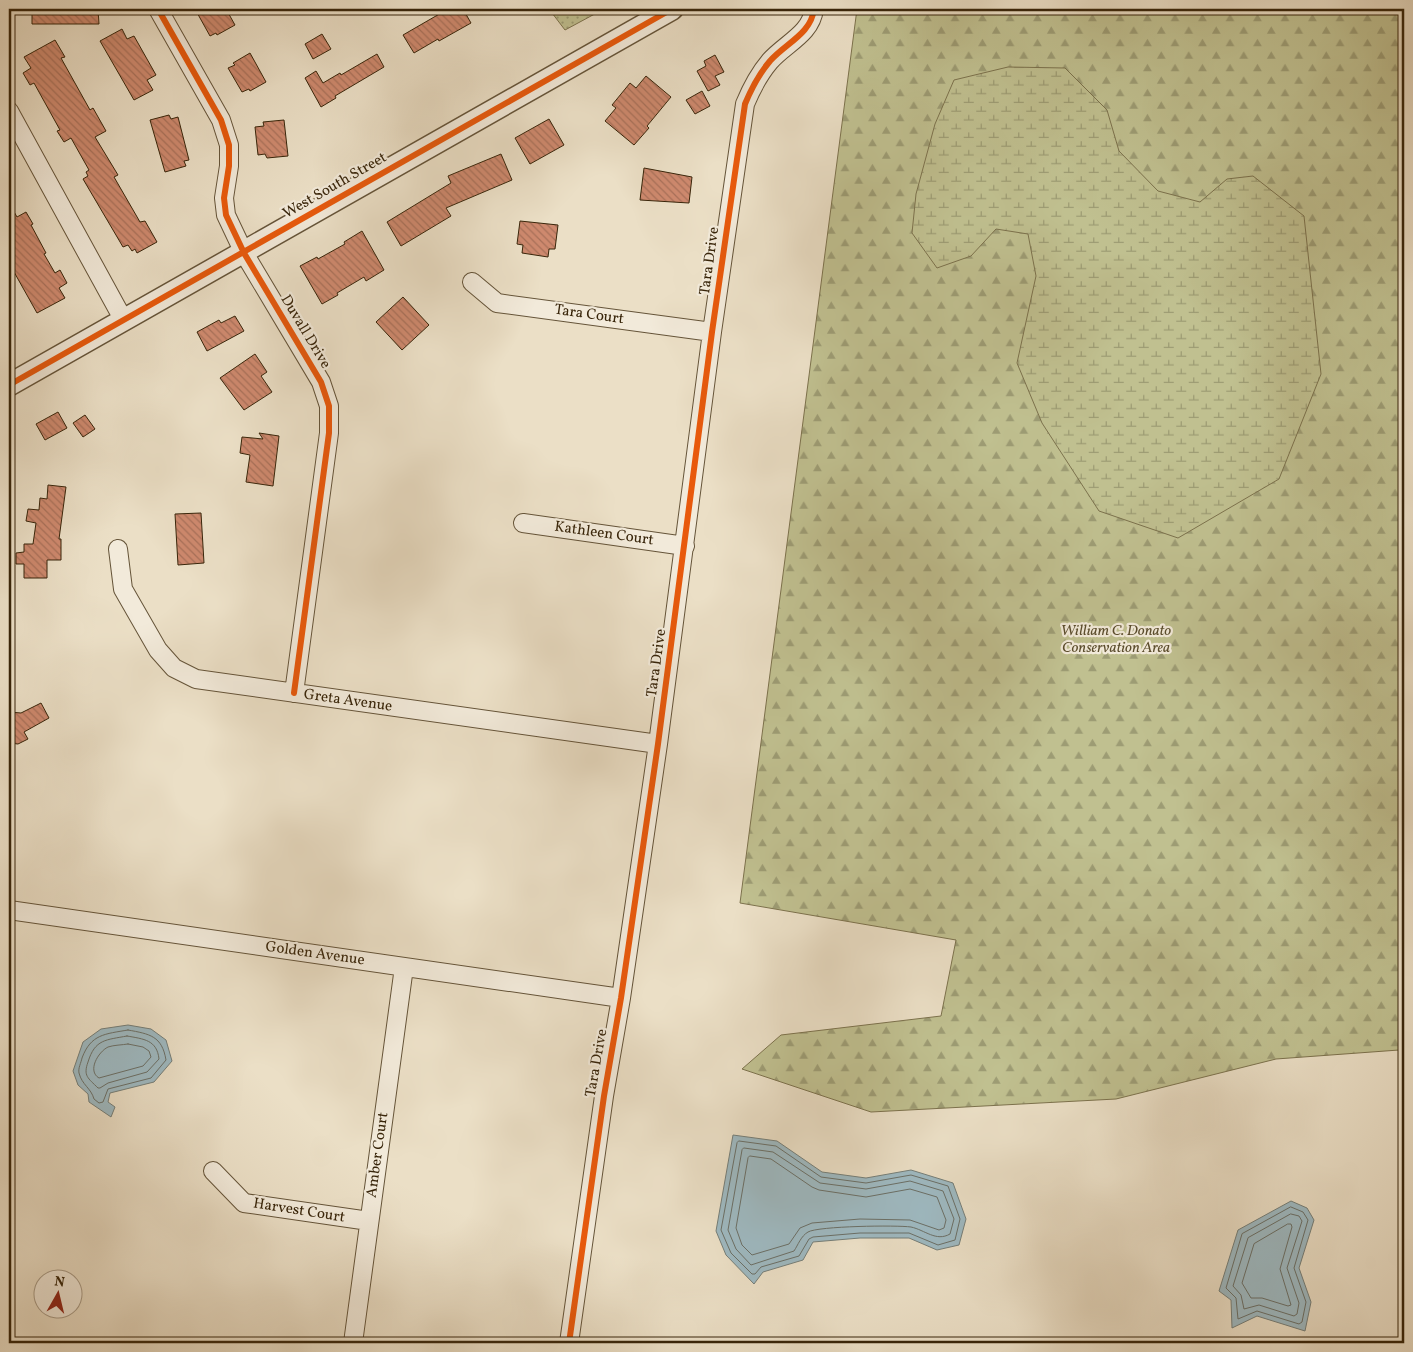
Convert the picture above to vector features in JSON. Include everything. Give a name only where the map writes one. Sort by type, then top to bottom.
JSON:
[{"type":"street","name":"Duvall Drive","points":[[158,9],[221,120],[229,145],[229,166],[224,198],[226,215],[244,253],[320,382],[329,406],[329,433],[294,693]]},
{"type":"street","name":"West South Street","points":[[9,385],[672,9]]},
{"type":"street","name":"Tara Drive","points":[[569,1343],[604,1096],[622,998],[685,546],[712,332],[745,104],[754,81],[772,59],[801,35],[813,16],[814,9]]},
{"type":"street","points":[[9,111],[123,319]]},
{"type":"street","name":"Tara Court","points":[[472,282],[497,303],[712,332]]},
{"type":"street","name":"Kathleen Court","points":[[524,523],[685,546]]},
{"type":"street","name":"Greta Avenue","points":[[118,549],[123,589],[158,650],[174,668],[196,679],[658,744]]},
{"type":"street","name":"Golden Avenue","points":[[9,910],[622,998]]},
{"type":"street","name":"Amber Court","points":[[353,1343],[404,967]]},
{"type":"street","name":"Harvest Court","points":[[213,1171],[244,1203],[369,1222]]},
{"type":"green space","points":[[549,9],[604,9],[565,30]]},
{"type":"green space","name":"William C. Donato Conservation Area","points":[[857,9],[1404,9],[1404,1014],[1399,1050],[1276,1059],[1116,1099],[871,1112],[742,1069],[781,1035],[941,1016],[956,940],[740,903]]},
{"type":"green space","points":[[1008,67],[1065,68],[1107,110],[1119,151],[1158,191],[1200,202],[1227,179],[1253,176],[1304,216],[1321,374],[1279,479],[1178,538],[1099,511],[1042,423],[1017,363],[1036,276],[1028,234],[996,229],[971,256],[937,268],[912,233],[916,194],[935,124],[954,80]]},
{"type":"water","points":[[128,1025],[151,1029],[166,1040],[172,1061],[154,1082],[110,1093],[108,1102],[115,1107],[111,1117],[89,1102],[88,1094],[78,1085],[73,1071],[83,1042],[101,1029]]},
{"type":"water","points":[[733,1135],[777,1141],[822,1172],[866,1178],[911,1170],[953,1183],[966,1219],[959,1245],[937,1250],[909,1238],[860,1238],[813,1242],[803,1260],[763,1272],[754,1284],[726,1255],[716,1231]]},
{"type":"water","points":[[1291,1201],[1307,1208],[1314,1220],[1299,1268],[1311,1302],[1305,1331],[1257,1316],[1232,1328],[1231,1300],[1219,1291],[1238,1230]]},
{"type":"building","points":[[32,9],[98,9],[99,24],[32,24]]},
{"type":"building","points":[[195,9],[226,9],[235,25],[217,35],[216,33],[210,36]]},
{"type":"building","points":[[448,9],[463,9],[471,23],[414,53],[403,35]]},
{"type":"building","points":[[122,29],[127,39],[134,36],[156,75],[147,80],[153,90],[134,100],[100,41]]},
{"type":"building","points":[[322,34],[331,49],[313,59],[305,44]]},
{"type":"building","points":[[55,40],[65,57],[61,58],[90,110],[93,108],[106,131],[95,137],[118,175],[114,177],[140,222],[145,221],[157,242],[137,253],[135,249],[132,251],[128,245],[123,247],[83,179],[88,176],[86,172],[89,170],[71,138],[64,142],[57,131],[60,130],[34,83],[30,85],[23,73],[31,68],[24,57]]},
{"type":"building","points":[[250,53],[266,82],[250,91],[249,89],[242,92],[228,68]]},
{"type":"building","points":[[377,54],[384,67],[335,96],[336,98],[321,107],[305,78],[316,71],[323,83]]},
{"type":"building","points":[[715,55],[724,72],[715,76],[720,85],[708,91],[697,71],[706,66],[704,61]]},
{"type":"building","points":[[646,76],[671,97],[647,126],[649,128],[634,145],[605,121],[616,108],[612,105],[630,83],[636,88]]},
{"type":"building","points":[[702,91],[710,106],[695,114],[686,100]]},
{"type":"building","points":[[169,115],[171,119],[178,117],[189,160],[184,161],[186,166],[165,172],[150,120]]},
{"type":"building","points":[[549,119],[564,145],[530,164],[515,138]]},
{"type":"building","points":[[284,120],[288,156],[267,158],[265,154],[258,155],[255,127],[264,126],[263,122]]},
{"type":"building","points":[[501,154],[512,180],[446,208],[451,216],[401,246],[387,222],[451,183],[448,176]]},
{"type":"building","points":[[644,168],[692,177],[689,203],[640,200]]},
{"type":"building","points":[[9,203],[17,217],[26,212],[46,253],[44,254],[55,273],[60,270],[67,283],[59,288],[65,298],[37,313],[9,263]]},
{"type":"building","points":[[520,221],[558,225],[555,249],[549,249],[548,257],[522,253],[523,245],[517,244]]},
{"type":"building","points":[[362,231],[384,270],[366,281],[364,277],[322,304],[300,266],[317,257],[318,259],[345,244],[344,242]]},
{"type":"building","points":[[403,297],[429,325],[402,350],[376,322]]},
{"type":"building","points":[[235,316],[244,331],[207,351],[197,332],[219,320],[221,323]]},
{"type":"building","points":[[255,354],[267,372],[261,376],[272,392],[244,410],[220,378]]},
{"type":"building","points":[[58,412],[67,428],[45,440],[36,424]]},
{"type":"building","points":[[85,415],[95,429],[83,437],[73,423]]},
{"type":"building","points":[[259,433],[279,436],[273,486],[246,482],[250,455],[240,453],[242,437],[263,439]]},
{"type":"building","points":[[48,485],[66,487],[59,539],[61,539],[61,560],[47,560],[47,578],[24,578],[24,564],[16,564],[16,553],[24,552],[24,544],[33,544],[36,523],[26,521],[28,509],[39,510],[40,498],[47,499]]},
{"type":"building","points":[[201,513],[204,563],[178,565],[175,514]]},
{"type":"building","points":[[41,703],[49,718],[24,732],[28,739],[18,744],[9,743],[9,712],[21,713]]},
{"type":"cycle path","points":[[158,9],[221,120],[229,145],[229,166],[224,198],[226,215],[244,253],[321,382],[329,406],[329,433],[294,693]]},
{"type":"cycle path","points":[[9,385],[672,9]]},
{"type":"cycle path","points":[[569,1343],[604,1096],[621,998],[658,744],[712,332],[745,104],[762,71],[776,55],[803,32],[812,18],[814,9]]}]
